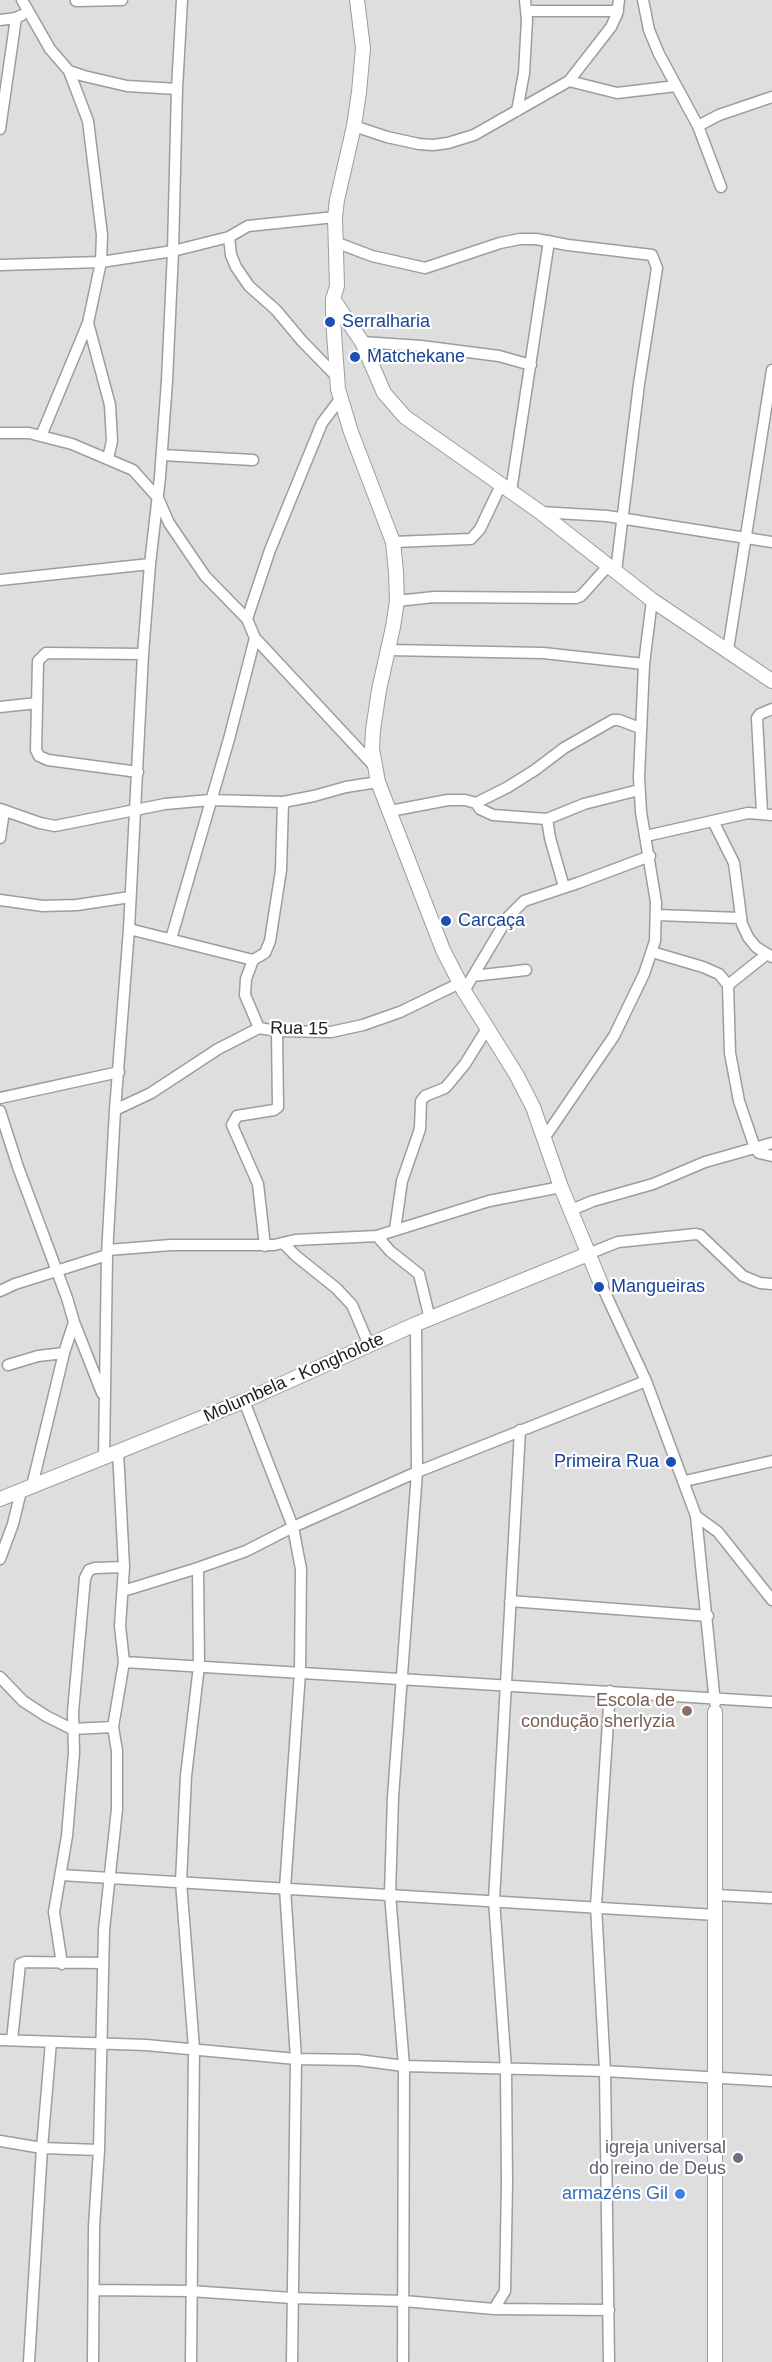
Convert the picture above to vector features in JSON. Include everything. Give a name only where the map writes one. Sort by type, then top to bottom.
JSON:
[{"type":"street","points":[[22,0],[50,49],[69,71],[88,121],[102,235],[101,262],[88,323],[41,436]]},
{"type":"street","points":[[76,1],[122,0]]},
{"type":"street","points":[[104,1458],[108,1253],[115,1110],[137,808],[143,654],[162,455],[173,251],[182,0]]},
{"type":"street","points":[[357,0],[363,48],[354,126],[335,217],[337,286],[333,299],[336,376],[341,398],[351,432],[393,543],[396,601],[373,730],[372,749],[378,782],[443,950],[462,987],[516,1074],[533,1107],[561,1187],[601,1284],[646,1381],[685,1481],[696,1516],[708,1616],[715,1705],[715,2362]]},
{"type":"street","points":[[643,0],[649,30],[659,54],[698,126],[721,187]]},
{"type":"street","points":[[354,126],[387,137],[434,145],[474,135],[517,111],[569,81],[611,27],[618,5],[526,5],[524,73],[517,111]]},
{"type":"street","points":[[0,20],[16,18],[27,11]]},
{"type":"street","points":[[0,129],[16,18]]},
{"type":"street","points":[[69,71],[127,86],[177,90]]},
{"type":"street","points":[[569,81],[617,93],[676,86]]},
{"type":"street","points":[[698,126],[719,115],[772,97]]},
{"type":"street","points":[[0,265],[101,262],[173,251],[229,237],[248,226],[335,217]]},
{"type":"street","points":[[229,237],[231,255],[249,286],[276,310],[336,376]]},
{"type":"street","points":[[335,242],[372,256],[424,268],[511,240],[536,239],[652,255],[657,268],[622,519],[612,568],[581,596],[576,597],[434,597],[396,601]]},
{"type":"street","points":[[393,543],[471,538],[480,529],[506,488],[531,365],[549,241]]},
{"type":"street","points":[[333,299],[362,342],[384,393],[395,407],[414,424],[540,512],[652,600],[772,681]]},
{"type":"street","points":[[88,323],[110,405],[112,441],[108,458]]},
{"type":"street","points":[[362,342],[421,346],[499,356],[531,365]]},
{"type":"street","points":[[728,650],[772,370]]},
{"type":"street","points":[[248,619],[270,550],[322,423],[341,398]]},
{"type":"street","points":[[0,433],[41,436],[72,444],[133,470],[158,498],[169,523],[205,576],[248,619],[255,638],[376,768]]},
{"type":"street","points":[[162,455],[253,460]]},
{"type":"street","points":[[540,512],[578,513],[772,542]]},
{"type":"street","points":[[0,580],[150,564]]},
{"type":"street","points":[[545,1137],[614,1036],[640,983],[656,941],[657,915],[639,790],[644,664],[652,600]]},
{"type":"street","points":[[171,939],[229,738],[255,638]]},
{"type":"street","points":[[389,650],[543,654],[644,664]]},
{"type":"street","points":[[138,772],[48,760],[39,756],[36,750],[38,661],[46,653],[143,654]]},
{"type":"street","points":[[0,707],[37,703]]},
{"type":"street","points":[[646,836],[748,813],[767,814],[757,718],[760,714],[772,709]]},
{"type":"street","points":[[476,803],[508,787],[564,748],[613,720],[640,728]]},
{"type":"street","points":[[0,838],[2,810],[56,826],[137,808],[210,800],[283,802],[378,782]]},
{"type":"street","points":[[390,811],[448,800],[465,800],[476,803],[480,809],[493,815],[547,819],[584,804],[639,790]]},
{"type":"street","points":[[259,1028],[245,995],[246,979],[253,960],[265,953],[270,941],[281,870],[283,802]]},
{"type":"street","points":[[547,819],[564,887]]},
{"type":"street","points":[[713,821],[734,863],[740,918],[748,937],[756,947],[769,956],[728,985]]},
{"type":"street","points":[[462,987],[473,976],[508,917],[518,906],[531,897],[650,856]]},
{"type":"street","points":[[0,900],[43,906],[88,904],[130,897]]},
{"type":"street","points":[[657,915],[740,918]]},
{"type":"street","points":[[129,929],[253,960]]},
{"type":"street","points":[[652,952],[703,967],[719,974],[728,985],[730,1044],[735,1083],[754,1148],[759,1153],[772,1156]]},
{"type":"street","points":[[473,976],[526,970]]},
{"type":"street","name":"Rua 15","points":[[115,1110],[151,1093],[218,1049],[259,1028],[277,1031],[331,1032],[363,1025],[462,987]]},
{"type":"street","points":[[395,1230],[402,1181],[420,1129],[424,1096],[445,1088],[452,1081],[488,1027]]},
{"type":"street","points":[[265,1246],[258,1184],[232,1125],[237,1116],[274,1110],[278,1107],[277,1031]]},
{"type":"street","points":[[0,1098],[119,1072]]},
{"type":"street","points":[[0,1111],[15,1159],[104,1399]]},
{"type":"street","points":[[571,1210],[593,1201],[628,1193],[705,1162],[772,1142]]},
{"type":"street","points":[[0,1291],[108,1253],[194,1244],[265,1246],[377,1236],[489,1201],[561,1187]]},
{"type":"street","points":[[588,1254],[618,1242],[696,1234],[700,1235],[743,1276],[760,1283],[772,1284]]},
{"type":"street","points":[[377,1236],[390,1251],[419,1274],[430,1319]]},
{"type":"street","points":[[283,1243],[336,1288],[352,1305],[369,1345]]},
{"type":"street","name":"Molumbela - Kongholote","points":[[0,1499],[244,1401],[416,1324],[588,1254]]},
{"type":"street","points":[[0,1559],[27,1488],[74,1322]]},
{"type":"street","points":[[403,2362],[404,2066],[390,1894],[393,1797],[417,1472],[416,1324]]},
{"type":"street","points":[[9,1365],[38,1356],[64,1353]]},
{"type":"street","points":[[123,1591],[246,1551],[293,1527],[417,1472],[646,1381]]},
{"type":"street","points":[[244,1401],[293,1527],[301,1569],[300,1672],[285,1888],[296,2059],[292,2362]]},
{"type":"street","points":[[494,2309],[505,2291],[506,2069],[494,1900],[520,1430]]},
{"type":"street","points":[[93,2362],[94,2226],[99,2150],[104,1930],[118,1790],[117,1751],[113,1727],[124,1662],[120,1626],[124,1567],[118,1451]]},
{"type":"street","points":[[685,1481],[772,1461]]},
{"type":"street","points":[[696,1516],[718,1532],[772,1600]]},
{"type":"street","points":[[62,1964],[54,1912],[67,1836],[73,1765],[72,1729],[85,1578],[89,1570],[95,1568],[124,1567]]},
{"type":"street","points":[[191,2362],[194,2048],[181,1882],[186,1776],[199,1666],[198,1568]]},
{"type":"street","points":[[510,1601],[708,1616]]},
{"type":"street","points":[[124,1662],[610,1691],[715,1705],[772,1702]]},
{"type":"street","points":[[0,1677],[23,1701],[72,1729],[113,1727]]},
{"type":"street","points":[[609,2362],[605,2071],[596,1906],[610,1691]]},
{"type":"street","points":[[61,1875],[716,1915]]},
{"type":"street","points":[[716,1895],[772,1898]]},
{"type":"street","points":[[12,2040],[20,1964],[25,1962],[104,1963]]},
{"type":"street","points":[[0,2040],[194,2048],[296,2059],[358,2060],[404,2066],[605,2071],[772,2081]]},
{"type":"street","points":[[29,2362],[51,2042]]},
{"type":"street","points":[[0,2141],[42,2148],[99,2150]]},
{"type":"street","points":[[95,2290],[190,2291],[292,2298],[404,2301],[519,2310],[609,2310]]},
{"type":"street","points":[[505,2291],[519,2310]]},
{"type":"street","points":[[403,2317],[419,2303]]},
{"type":"shaded area","points":[[0,0],[772,0],[772,2362],[0,2362]]},
{"type":"place","name":"Serralharia","points":[[330,322]]},
{"type":"place","name":"Matchekane","points":[[355,357]]},
{"type":"place","name":"Carcaça","points":[[446,921]]},
{"type":"place","name":"Mangueiras","points":[[599,1287]]},
{"type":"place","name":"Primeira Rua","points":[[671,1462]]},
{"type":"place","name":"Escola de condução sherlyzia","points":[[687,1711]]},
{"type":"place","name":"igreja universal do reino de Deus","points":[[738,2158]]},
{"type":"place","name":"armazéns Gil","points":[[680,2194]]}]
